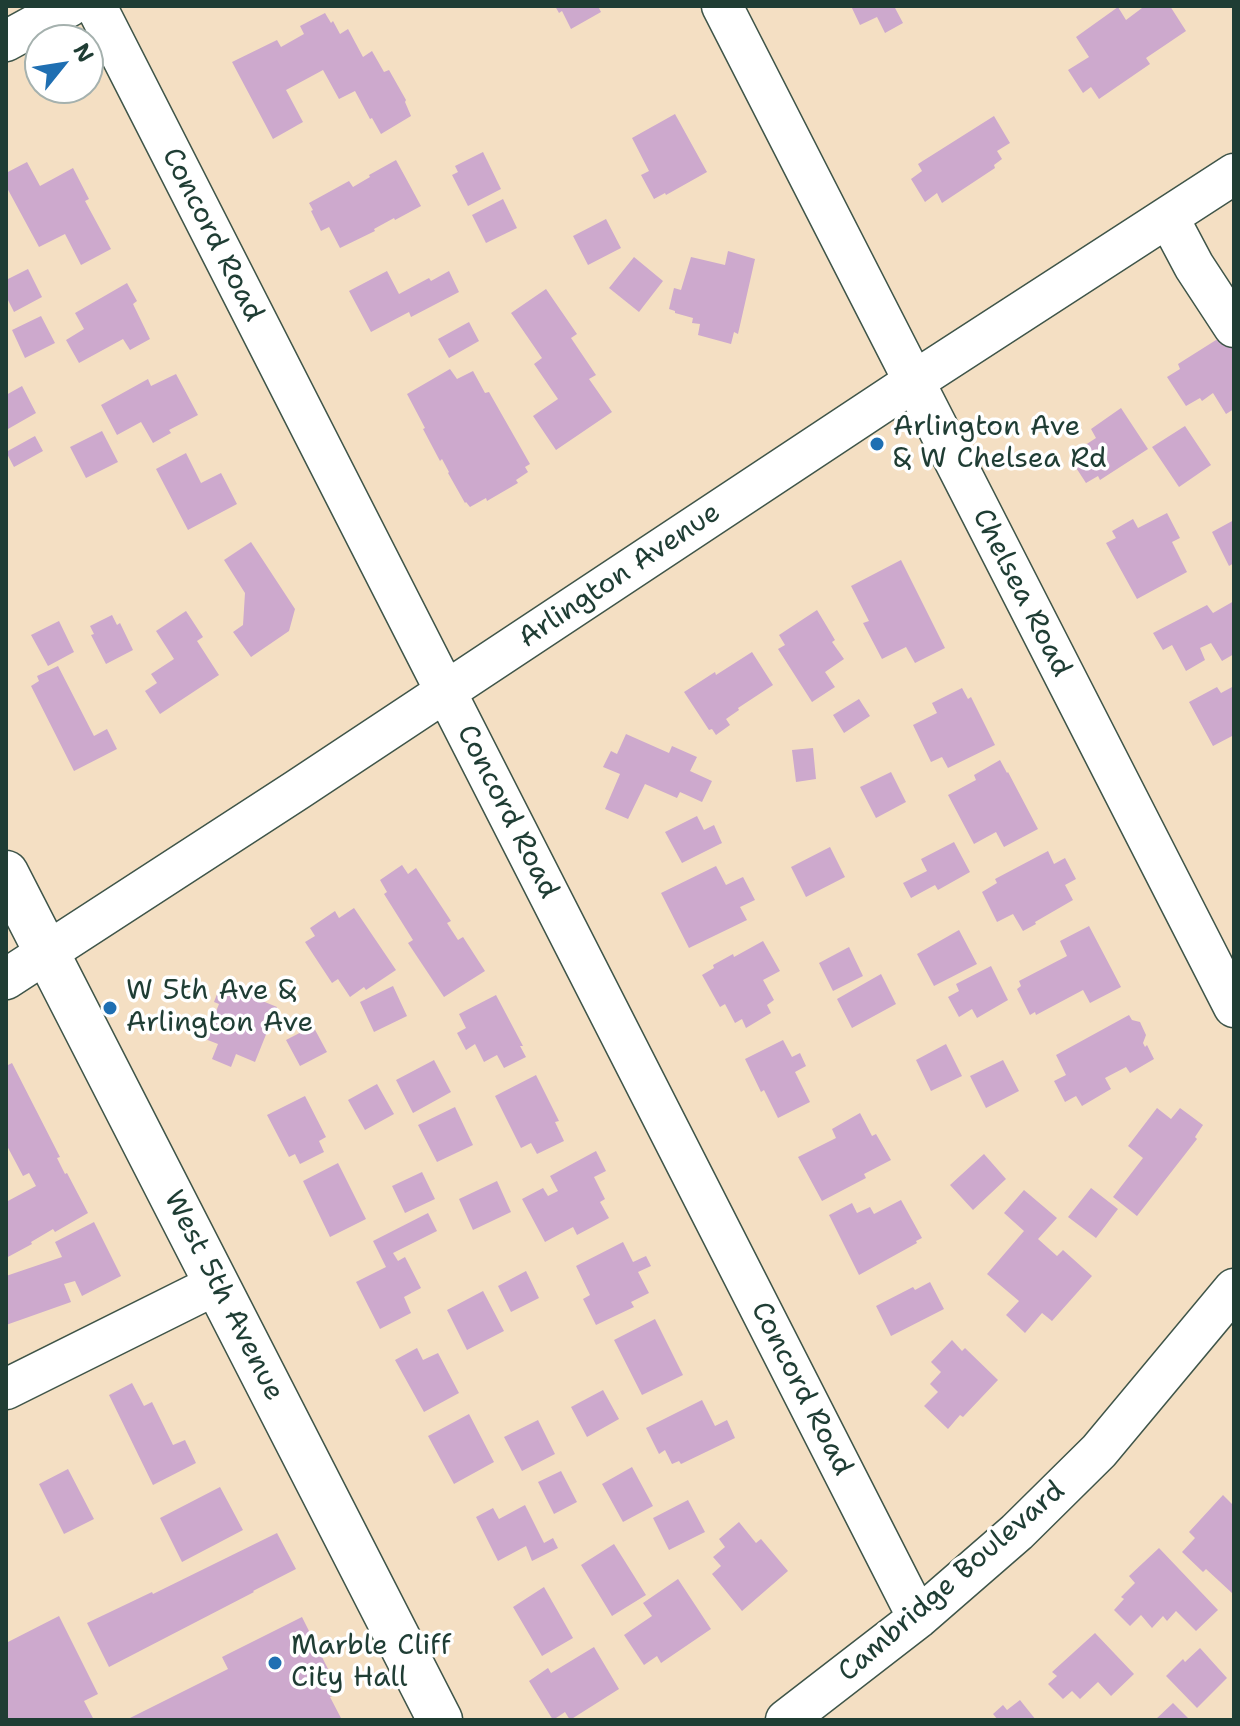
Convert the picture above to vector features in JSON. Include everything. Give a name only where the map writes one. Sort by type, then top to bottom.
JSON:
[{"type":"main road","name":"West 5th Avenue","points":[[6,873],[440,1720]]},
{"type":"street","points":[[6,41],[70,6]]},
{"type":"street","name":"Concord Road","points":[[96,6],[918,1618]]},
{"type":"street","name":"Chelsea Road","points":[[722,6],[1234,1007]]},
{"type":"street","name":"Arlington Avenue","points":[[6,979],[1234,174]]},
{"type":"street","points":[[1168,217],[1194,266],[1234,327]]},
{"type":"street","points":[[6,1389],[217,1284]]},
{"type":"street","name":"Cambridge Boulevard","points":[[786,1720],[918,1618],[1010,1539],[1099,1451],[1234,1289]]},
{"type":"building","points":[[555,6],[598,6],[601,12],[571,29],[562,11],[559,13]]},
{"type":"building","points":[[851,6],[894,6],[903,23],[885,33],[877,17],[860,25]]},
{"type":"building","points":[[1141,6],[1170,6],[1186,31],[1146,58],[1150,64],[1099,99],[1091,87],[1083,93],[1068,70],[1089,57],[1076,37],[1118,7],[1126,20]]},
{"type":"building","points":[[325,13],[340,34],[348,29],[363,57],[372,51],[384,72],[389,70],[411,116],[381,134],[355,91],[339,99],[323,70],[286,90],[303,122],[273,139],[232,62],[277,40],[281,47],[304,34],[300,26]]},
{"type":"building","points":[[675,114],[707,172],[654,199],[641,175],[649,171],[632,138]]},
{"type":"building","points":[[994,116],[1010,143],[997,151],[1002,159],[994,165],[995,168],[942,203],[937,193],[925,202],[911,179],[922,171],[918,164]]},
{"type":"building","points":[[483,152],[501,189],[468,206],[452,175],[458,172],[455,166]]},
{"type":"building","points":[[396,160],[421,206],[340,248],[329,227],[321,231],[309,203],[349,181],[353,187]]},
{"type":"building","points":[[27,162],[40,186],[73,168],[89,199],[85,201],[111,249],[81,265],[65,234],[39,247],[6,186],[6,173]]},
{"type":"building","points":[[503,199],[517,228],[486,243],[472,215]]},
{"type":"building","points":[[606,219],[621,248],[588,265],[573,236]]},
{"type":"building","points":[[728,251],[755,259],[738,334],[734,332],[731,344],[698,335],[700,324],[692,323],[693,318],[669,309],[674,288],[681,290],[691,257],[725,265]]},
{"type":"building","points":[[634,257],[663,281],[639,312],[609,288]]},
{"type":"building","points":[[28,269],[42,297],[14,312],[6,296],[6,280]]},
{"type":"building","points":[[387,271],[399,294],[449,271],[459,292],[411,317],[409,312],[371,332],[349,291]]},
{"type":"building","points":[[127,283],[137,301],[133,304],[150,339],[130,350],[123,339],[79,363],[66,340],[84,329],[75,313]]},
{"type":"building","points":[[546,289],[577,334],[571,338],[596,375],[589,379],[612,412],[556,450],[533,416],[558,399],[534,364],[542,358],[511,313]]},
{"type":"building","points":[[41,316],[55,343],[25,358],[12,330]]},
{"type":"building","points":[[469,322],[479,341],[449,358],[438,339]]},
{"type":"building","points":[[1224,335],[1234,350],[1234,409],[1226,414],[1213,393],[1202,401],[1200,398],[1186,406],[1167,377],[1180,369],[1178,364]]},
{"type":"building","points":[[450,369],[457,379],[473,371],[485,393],[489,392],[530,464],[525,467],[528,472],[516,480],[518,483],[470,507],[442,459],[440,461],[407,394]]},
{"type":"building","points":[[176,374],[198,415],[169,430],[171,433],[153,443],[141,422],[117,435],[101,405],[148,379],[151,386]]},
{"type":"building","points":[[22,386],[36,413],[8,429],[6,395]]},
{"type":"building","points":[[1121,408],[1148,449],[1100,480],[1098,476],[1086,483],[1071,460],[1082,453],[1079,449],[1096,438],[1091,429]]},
{"type":"building","points":[[1185,426],[1211,465],[1179,487],[1152,447]]},
{"type":"building","points":[[102,431],[118,462],[86,478],[70,447]]},
{"type":"building","points":[[35,436],[43,451],[14,467],[6,452]]},
{"type":"building","points":[[186,453],[201,483],[221,473],[237,504],[188,530],[156,469]]},
{"type":"building","points":[[1167,513],[1180,538],[1172,542],[1187,572],[1137,599],[1106,543],[1116,538],[1112,531],[1133,519],[1138,528]]},
{"type":"building","points":[[1234,520],[1234,563],[1229,566],[1212,532]]},
{"type":"building","points":[[251,542],[295,609],[289,631],[251,657],[233,632],[243,625],[245,593],[224,560]]},
{"type":"building","points":[[901,560],[945,648],[915,663],[906,647],[882,659],[863,623],[869,621],[851,586]]},
{"type":"building","points":[[1234,601],[1234,654],[1222,661],[1211,643],[1200,648],[1205,660],[1186,671],[1172,645],[1163,650],[1153,633],[1207,605],[1213,613]]},
{"type":"building","points":[[817,610],[844,659],[825,672],[835,687],[812,702],[778,649],[785,645],[779,635]]},
{"type":"building","points":[[186,611],[203,637],[197,641],[219,675],[160,714],[145,691],[157,683],[151,674],[174,659],[156,631]]},
{"type":"building","points":[[112,615],[117,625],[120,623],[133,650],[106,664],[91,635],[94,634],[90,626]]},
{"type":"building","points":[[59,621],[74,652],[48,666],[31,635]]},
{"type":"building","points":[[752,652],[773,685],[738,708],[726,719],[730,725],[716,735],[712,729],[709,730],[684,692]]},
{"type":"building","points":[[58,666],[94,736],[107,729],[117,749],[74,771],[31,686],[39,681],[37,676]]},
{"type":"building","points":[[1234,686],[1234,735],[1213,746],[1189,702],[1217,687],[1221,693]]},
{"type":"building","points":[[962,688],[968,699],[971,697],[995,745],[948,768],[942,757],[931,762],[913,725],[937,713],[932,703]]},
{"type":"building","points":[[859,699],[870,716],[844,733],[833,715]]},
{"type":"building","points":[[626,734],[669,753],[672,746],[697,757],[690,771],[712,781],[702,802],[680,792],[677,798],[645,784],[628,819],[605,809],[620,774],[603,767],[611,751],[617,754]]},
{"type":"building","points":[[813,748],[816,779],[796,782],[792,750]]},
{"type":"building","points":[[1000,760],[1038,829],[1004,847],[996,832],[974,844],[948,795],[976,780],[974,775]]},
{"type":"building","points":[[891,772],[906,802],[876,818],[860,787]]},
{"type":"building","points":[[697,816],[704,830],[714,825],[722,843],[682,863],[665,832]]},
{"type":"building","points":[[954,842],[970,872],[938,890],[935,885],[911,898],[903,883],[927,871],[921,859]]},
{"type":"building","points":[[830,847],[845,877],[806,897],[791,867]]},
{"type":"building","points":[[1048,851],[1054,864],[1065,858],[1076,879],[1065,885],[1073,900],[1023,931],[1013,914],[997,922],[982,892],[997,883],[995,879]]},
{"type":"building","points":[[402,865],[408,874],[416,868],[451,921],[447,923],[458,940],[463,937],[485,971],[444,997],[408,943],[413,940],[384,894],[387,892],[380,880]]},
{"type":"building","points":[[716,866],[726,885],[743,877],[755,900],[740,907],[747,920],[689,948],[661,893]]},
{"type":"building","points":[[354,908],[396,970],[350,997],[338,979],[332,983],[305,942],[315,936],[310,928],[335,911],[339,918]]},
{"type":"building","points":[[1089,926],[1121,987],[1090,1003],[1083,990],[1036,1015],[1035,1012],[1030,1015],[1017,989],[1021,986],[1019,981],[1067,956],[1060,941]]},
{"type":"building","points":[[959,930],[977,964],[934,986],[917,954]]},
{"type":"building","points":[[763,941],[780,971],[763,980],[774,1000],[767,1005],[771,1013],[746,1028],[742,1019],[735,1023],[725,1004],[720,1007],[702,975],[714,968],[713,965]]},
{"type":"building","points":[[849,947],[863,976],[833,991],[819,963]]},
{"type":"building","points":[[991,966],[1008,1000],[977,1018],[972,1009],[959,1017],[948,997],[959,991],[956,984]]},
{"type":"building","points":[[881,974],[896,1004],[852,1028],[837,999]]},
{"type":"building","points":[[221,984],[277,1007],[255,1062],[236,1054],[231,1067],[212,1059],[218,1044],[205,1039],[219,1004],[214,1002]]},
{"type":"building","points":[[393,986],[407,1016],[374,1032],[360,1002]]},
{"type":"building","points":[[496,995],[526,1057],[504,1068],[497,1055],[484,1062],[475,1044],[466,1050],[457,1033],[466,1028],[459,1014]]},
{"type":"building","points":[[1129,1015],[1132,1020],[1140,1022],[1146,1035],[1143,1043],[1154,1059],[1130,1073],[1126,1067],[1105,1078],[1111,1089],[1082,1106],[1076,1096],[1065,1102],[1054,1081],[1066,1075],[1056,1055]]},
{"type":"building","points":[[313,1026],[327,1052],[300,1066],[286,1040]]},
{"type":"building","points":[[783,1040],[792,1057],[800,1053],[806,1066],[795,1072],[810,1102],[778,1118],[745,1059]]},
{"type":"building","points":[[946,1044],[962,1076],[931,1091],[916,1060]]},
{"type":"building","points":[[434,1060],[451,1092],[413,1113],[396,1080]]},
{"type":"building","points":[[1003,1060],[1019,1091],[986,1108],[970,1076]]},
{"type":"building","points":[[12,1063],[60,1157],[57,1158],[65,1174],[88,1213],[55,1232],[53,1229],[6,1258],[6,1202],[36,1186],[29,1173],[23,1176],[6,1144],[6,1066]]},
{"type":"building","points":[[536,1075],[559,1121],[555,1122],[564,1141],[537,1154],[531,1143],[521,1148],[495,1096]]},
{"type":"building","points":[[377,1084],[394,1114],[365,1130],[348,1100]]},
{"type":"building","points":[[305,1096],[326,1137],[319,1141],[324,1152],[300,1164],[295,1154],[289,1157],[267,1115]]},
{"type":"building","points":[[455,1107],[473,1145],[437,1162],[418,1125]]},
{"type":"building","points":[[1157,1108],[1171,1119],[1180,1108],[1203,1125],[1195,1137],[1197,1139],[1137,1216],[1113,1197],[1143,1158],[1128,1146]]},
{"type":"building","points":[[860,1113],[872,1136],[876,1134],[891,1160],[864,1174],[866,1178],[822,1201],[798,1157],[836,1138],[832,1129]]},
{"type":"building","points":[[596,1151],[606,1171],[594,1177],[605,1199],[600,1202],[609,1218],[577,1235],[573,1227],[545,1242],[522,1199],[543,1188],[548,1196],[558,1191],[550,1176]]},
{"type":"building","points":[[984,1154],[1006,1179],[973,1210],[950,1185]]},
{"type":"building","points":[[338,1163],[366,1219],[330,1237],[303,1181]]},
{"type":"building","points":[[422,1172],[435,1199],[405,1213],[392,1186]]},
{"type":"building","points":[[497,1181],[511,1212],[473,1230],[459,1199]]},
{"type":"building","points":[[1091,1188],[1118,1209],[1096,1238],[1068,1217]]},
{"type":"building","points":[[1024,1190],[1057,1218],[1038,1239],[1057,1256],[1063,1250],[1092,1276],[1052,1321],[1042,1313],[1025,1333],[1006,1315],[1019,1301],[987,1274],[1024,1231],[1004,1213]]},
{"type":"building","points":[[901,1200],[922,1238],[859,1275],[829,1215],[852,1203],[857,1213],[870,1207],[874,1214]]},
{"type":"building","points":[[428,1213],[437,1231],[393,1253],[398,1261],[405,1257],[421,1288],[404,1297],[411,1313],[380,1329],[356,1282],[386,1267],[373,1241]]},
{"type":"building","points":[[94,1222],[121,1276],[82,1296],[75,1281],[64,1284],[71,1302],[6,1325],[6,1276],[62,1257],[55,1242]]},
{"type":"building","points":[[623,1242],[633,1262],[646,1256],[651,1266],[638,1272],[649,1293],[631,1302],[634,1307],[596,1325],[583,1299],[590,1295],[576,1266]]},
{"type":"building","points":[[526,1271],[539,1298],[511,1312],[498,1286]]},
{"type":"building","points":[[930,1282],[944,1309],[891,1336],[876,1306]]},
{"type":"building","points":[[483,1291],[504,1331],[467,1350],[447,1310]]},
{"type":"building","points":[[655,1319],[683,1375],[642,1395],[614,1340]]},
{"type":"building","points":[[952,1340],[962,1351],[965,1348],[998,1380],[948,1429],[924,1406],[938,1392],[930,1384],[941,1372],[931,1362]]},
{"type":"building","points":[[417,1348],[423,1360],[438,1353],[459,1393],[424,1412],[395,1360]]},
{"type":"building","points":[[132,1383],[144,1406],[152,1402],[173,1445],[185,1440],[196,1463],[153,1485],[109,1395]]},
{"type":"building","points":[[603,1390],[619,1419],[587,1437],[571,1407]]},
{"type":"building","points":[[702,1400],[715,1426],[727,1420],[735,1438],[681,1464],[679,1461],[672,1464],[665,1450],[659,1454],[646,1428]]},
{"type":"building","points":[[469,1414],[494,1462],[454,1484],[428,1436]]},
{"type":"building","points":[[538,1420],[555,1454],[522,1471],[504,1437]]},
{"type":"building","points":[[632,1467],[653,1506],[623,1522],[602,1484]]},
{"type":"building","points":[[68,1469],[94,1519],[64,1534],[39,1484]]},
{"type":"building","points":[[561,1471],[577,1502],[554,1514],[538,1482]]},
{"type":"building","points":[[220,1487],[243,1530],[182,1562],[160,1518]]},
{"type":"building","points":[[1223,1495],[1234,1506],[1232,1593],[1182,1552],[1195,1538],[1189,1532]]},
{"type":"building","points":[[688,1500],[705,1532],[669,1550],[653,1518]]},
{"type":"building","points":[[525,1505],[544,1543],[553,1538],[558,1548],[532,1561],[526,1546],[498,1561],[476,1517],[493,1508],[499,1519]]},
{"type":"building","points":[[739,1522],[756,1543],[761,1539],[788,1571],[742,1611],[712,1574],[721,1566],[713,1557],[725,1547],[719,1539]]},
{"type":"building","points":[[277,1533],[296,1569],[109,1667],[87,1623]]},
{"type":"building","points":[[614,1544],[646,1595],[612,1616],[581,1565]]},
{"type":"building","points":[[1159,1548],[1218,1610],[1196,1631],[1176,1611],[1167,1621],[1163,1616],[1152,1628],[1141,1615],[1130,1626],[1114,1610],[1124,1599],[1121,1597],[1135,1583],[1129,1576]]},
{"type":"building","points":[[678,1579],[711,1629],[661,1663],[657,1656],[644,1665],[624,1635],[652,1616],[643,1603]]},
{"type":"building","points":[[544,1587],[573,1638],[542,1656],[513,1607]]},
{"type":"building","points":[[59,1616],[98,1694],[84,1701],[94,1720],[6,1720],[6,1643]]},
{"type":"building","name":"Marble Cliff City Hall","points":[[302,1617],[340,1693],[330,1697],[342,1720],[126,1720],[228,1669],[222,1657]]},
{"type":"building","points":[[1095,1633],[1134,1674],[1111,1696],[1098,1682],[1080,1699],[1072,1691],[1063,1699],[1048,1684],[1057,1676],[1052,1672]]},
{"type":"building","points":[[594,1647],[619,1689],[570,1720],[565,1712],[553,1720],[529,1681],[548,1668],[551,1673]]},
{"type":"building","points":[[1200,1648],[1227,1678],[1197,1708],[1166,1676]]},
{"type":"building","points":[[1020,1700],[1036,1720],[998,1720],[993,1714],[1003,1705],[1007,1710]]},
{"type":"building","points":[[1173,1703],[1190,1720],[1155,1720]]},
{"type":"place","name":"Arlington Ave & W Chelsea Rd","points":[[877,444]]},
{"type":"place","name":"W 5th Ave & Arlington Ave","points":[[110,1008]]},
{"type":"place","name":"Marble Cliff City Hall","points":[[275,1663]]}]
